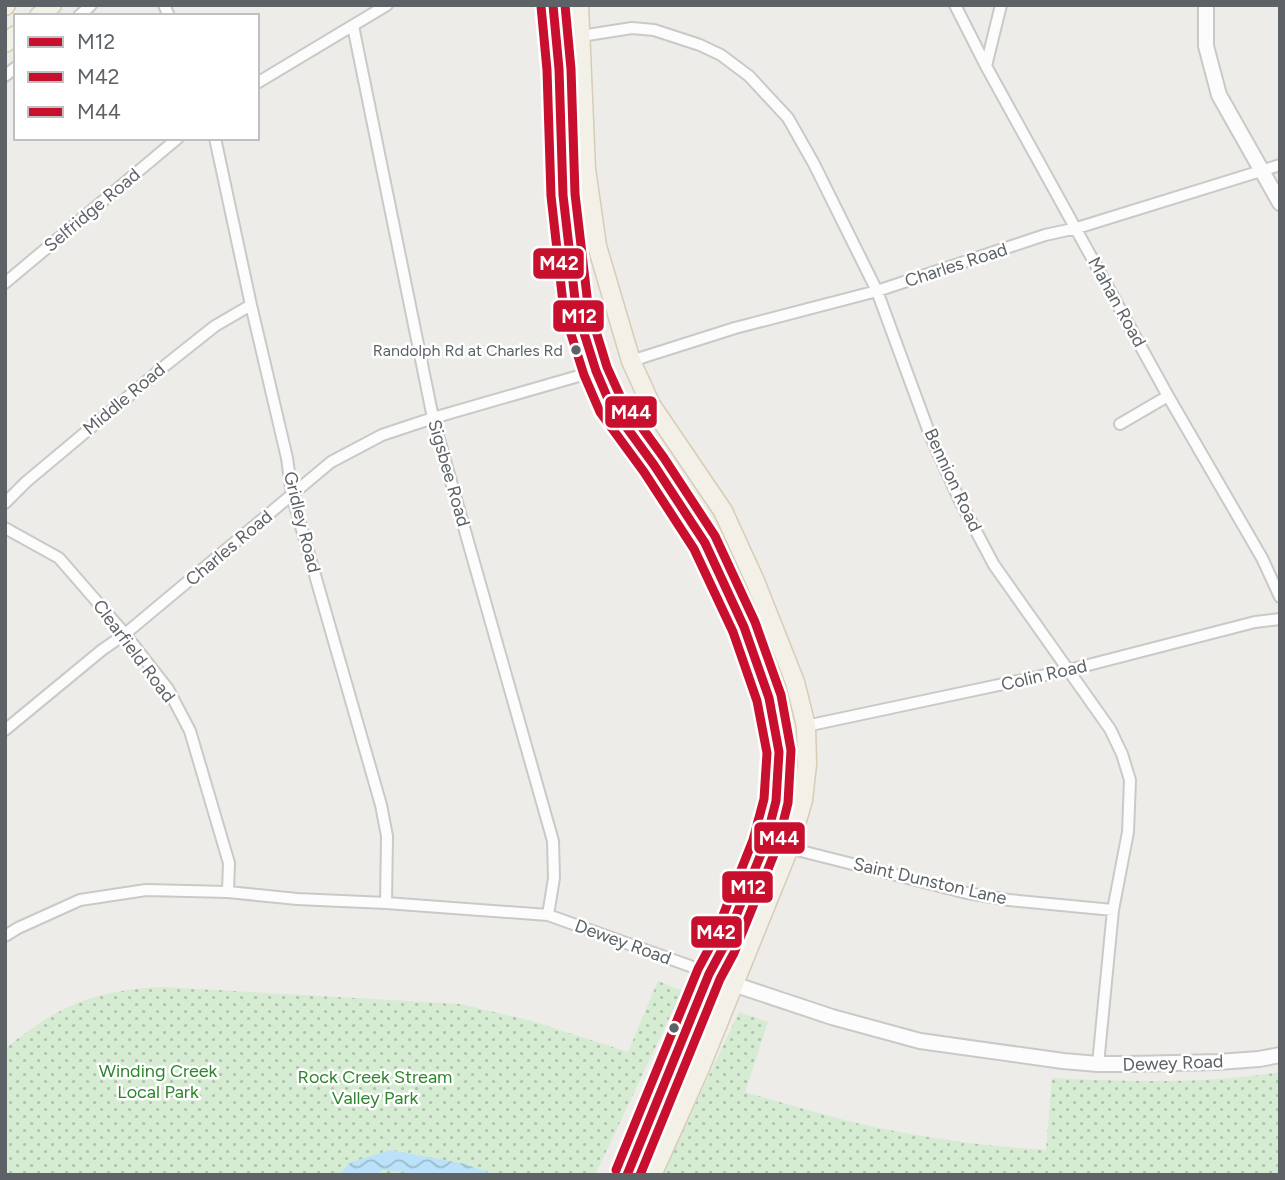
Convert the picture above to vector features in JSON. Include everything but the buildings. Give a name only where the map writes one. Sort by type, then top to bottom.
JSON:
[{"type":"main road","points":[[553,5],[559,69],[563,195],[576,308],[596,371],[611,407],[654,465],[705,543],[744,627],[769,698],[779,752],[776,801],[765,844],[627,1175]]},
{"type":"main road","points":[[579,5],[586,169],[597,246],[631,361],[651,405],[723,511],[755,581],[795,682],[806,726],[807,764],[803,800],[789,848],[700,1068],[652,1175]]},
{"type":"street","points":[[259,82],[387,5]]},
{"type":"street","name":"Mahan Road","points":[[955,5],[1168,396],[1262,558],[1280,597]]},
{"type":"street","points":[[986,66],[1001,5]]},
{"type":"street","points":[[1206,5],[1206,46],[1219,96],[1280,203]]},
{"type":"street","name":"Sigsbee Road","points":[[353,26],[433,418],[553,841],[554,878],[548,915]]},
{"type":"street","name":"Bennion Road","points":[[581,36],[632,28],[654,30],[700,45],[721,55],[749,76],[788,118],[877,291],[930,435],[960,501],[994,565],[1110,729],[1130,780],[1128,832],[1113,910],[1098,1064]]},
{"type":"street","name":"Selfridge Road","points":[[5,283],[176,140]]},
{"type":"street","name":"Gridley Road","points":[[215,140],[287,458],[292,495],[381,805],[387,836],[386,903]]},
{"type":"street","name":"Charles Road","points":[[631,361],[735,328],[877,291],[1045,235],[1077,228],[1280,165]]},
{"type":"street","name":"Middle Road","points":[[5,503],[26,482],[167,364],[215,326],[251,305]]},
{"type":"street","name":"Charles Road","points":[[5,730],[331,462],[382,435],[596,371]]},
{"type":"street","points":[[1120,424],[1168,396]]},
{"type":"street","name":"Clearfield Road","points":[[5,527],[59,558],[125,634],[168,689],[190,731],[229,863],[228,892]]},
{"type":"street","name":"Colin Road","points":[[806,726],[1069,670],[1255,622],[1280,619]]},
{"type":"street","name":"Saint Dunston Lane","points":[[789,848],[967,893],[1113,910]]},
{"type":"street","name":"Dewey Road","points":[[5,936],[80,900],[146,890],[228,892],[548,915],[733,984],[832,1017],[920,1041],[1098,1064],[1218,1062],[1280,1055]]},
{"type":"green space","points":[[658,981],[682,991],[595,1175],[5,1175],[5,1049],[60,1011],[97,997],[162,987],[460,1004],[532,1021],[628,1052]]},
{"type":"green space","points":[[739,1012],[768,1022],[745,1092],[869,1126],[995,1146],[1046,1150],[1052,1078],[1166,1081],[1223,1079],[1280,1072],[1280,1175],[662,1175]]},
{"type":"water","points":[[391,1150],[465,1164],[495,1175],[413,1175],[383,1170],[375,1175],[338,1175],[351,1162]]},
{"type":"transit line","name":"M12","points":[[553,5],[559,69],[563,195],[576,308],[596,371],[611,406],[705,543],[744,627],[769,698],[779,752],[776,801],[765,844],[627,1175]]},
{"type":"transit line","name":"M44","points":[[565,5],[571,69],[575,194],[588,305],[607,367],[622,400],[715,536],[755,622],[781,695],[791,750],[788,803],[777,847],[640,1175]]},
{"type":"transit line","name":"M42","points":[[541,6],[547,70],[551,196],[564,312],[584,375],[600,412],[644,472],[694,549],[733,632],[757,701],[767,753],[764,799],[753,840],[616,1170]]},
{"type":"place","name":"Randolph Rd at Charles Rd","points":[[576,350]]},
{"type":"park label","name":"Winding Creek Local Park","points":[[158,1081]]},
{"type":"park label","name":"Rock Creek Stream Valley Park","points":[[375,1087]]}]
